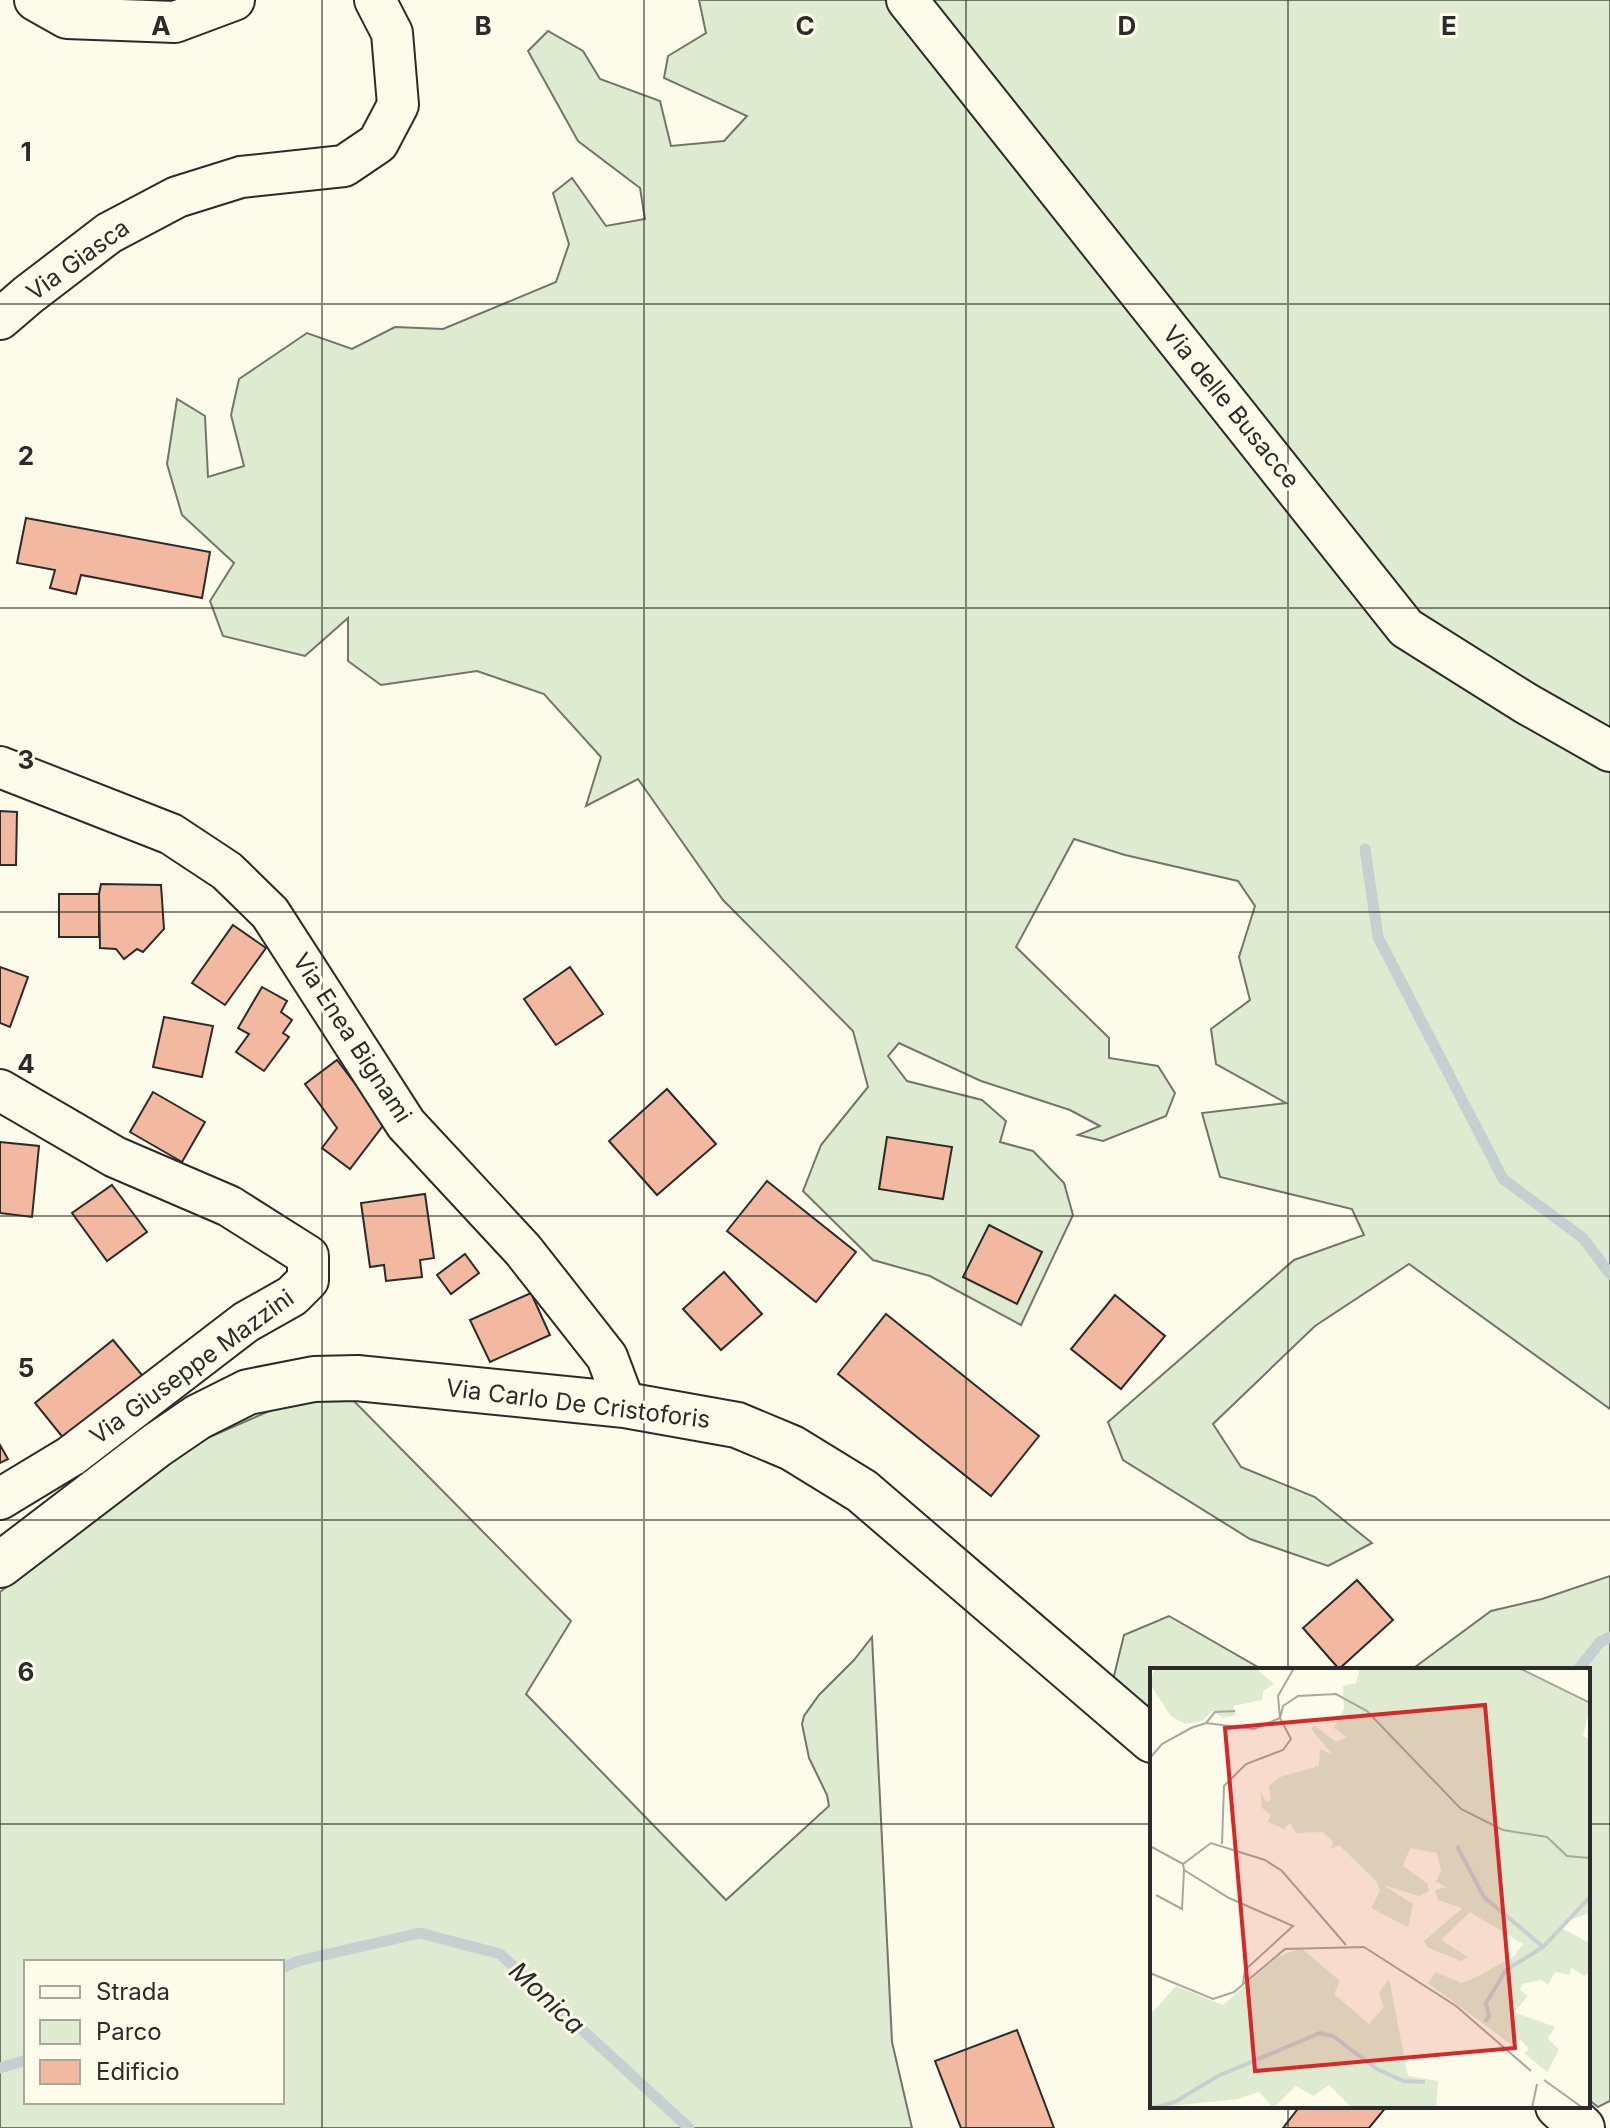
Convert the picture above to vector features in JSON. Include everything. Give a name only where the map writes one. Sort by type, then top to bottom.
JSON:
[{"type":"main road","name":"Via Carlo De Cristoforis","points":[[0,1565],[157,1445],[198,1417],[248,1392],[314,1379],[357,1378],[625,1405],[737,1425],[792,1448],[862,1491],[1150,1738]]},
{"type":"main road","points":[[1560,2108],[1582,2128]]},
{"type":"street","points":[[35,0],[67,18],[175,22],[234,0]]},
{"type":"street","name":"Via Giasca","points":[[0,319],[109,233],[177,197],[241,177],[344,166],[378,143],[398,105],[392,33],[375,0]]},
{"type":"street","name":"Via delle Busacce","points":[[907,0],[1406,628],[1527,704],[1610,751]]},
{"type":"street","name":"Via Enea Bignami","points":[[0,767],[171,834],[227,871],[270,913],[406,1124],[523,1250],[607,1357],[625,1405]]},
{"type":"street","name":"Via Giuseppe Mazzini","points":[[0,1090],[115,1157],[229,1206],[308,1256],[308,1280],[292,1296],[246,1322],[71,1456],[0,1499]]},
{"type":"green space","points":[[699,0],[1610,0],[1610,1409],[1409,1264],[1315,1326],[1213,1424],[1241,1467],[1315,1497],[1372,1543],[1328,1566],[1250,1539],[1123,1460],[1108,1422],[1294,1260],[1364,1235],[1352,1209],[1220,1177],[1202,1113],[1286,1103],[1216,1064],[1211,1029],[1250,1000],[1239,957],[1255,906],[1238,881],[1125,855],[1074,839],[1016,947],[1109,1038],[1109,1058],[1158,1066],[1175,1093],[1166,1116],[1103,1141],[1078,1135],[1100,1126],[1070,1110],[981,1081],[899,1043],[888,1056],[907,1081],[982,1100],[1006,1121],[1000,1142],[1033,1151],[1064,1183],[1073,1215],[1021,1325],[930,1276],[873,1260],[803,1191],[821,1145],[868,1087],[853,1031],[723,900],[638,779],[586,806],[601,757],[544,694],[477,671],[381,685],[348,661],[348,618],[305,656],[223,636],[210,601],[234,563],[182,515],[167,464],[177,399],[205,416],[208,477],[244,466],[231,415],[239,379],[307,333],[352,349],[395,327],[443,329],[556,282],[569,244],[553,193],[572,178],[606,226],[645,219],[640,188],[578,141],[528,51],[548,31],[583,51],[600,79],[660,101],[671,146],[724,141],[747,116],[664,78],[668,56],[706,33]]},
{"type":"green space","points":[[347,1394],[571,1621],[526,1694],[726,1900],[829,1806],[809,1758],[802,1724],[804,1716],[872,1637],[892,2042],[912,2128],[0,2128],[0,1592],[198,1442],[281,1406]]},
{"type":"green space","points":[[1610,1576],[1610,2101],[1598,2107],[1590,2101],[1590,1668],[1414,1668],[1491,1611],[1542,1599]]},
{"type":"green space","points":[[1169,1616],[1260,1668],[1150,1668],[1150,1713],[1113,1680],[1124,1635]]},
{"type":"building","points":[[26,518],[210,552],[202,598],[81,575],[76,594],[50,588],[55,570],[17,563]]},
{"type":"building","points":[[0,811],[17,812],[16,865],[0,865]]},
{"type":"building","points":[[101,884],[161,885],[164,929],[143,952],[137,949],[124,959],[116,949],[100,948]]},
{"type":"building","points":[[59,894],[99,894],[99,937],[59,937]]},
{"type":"building","points":[[233,925],[266,948],[225,1005],[192,983]]},
{"type":"building","points":[[0,967],[28,977],[10,1027],[0,1023]]},
{"type":"building","points":[[570,967],[603,1014],[556,1045],[524,999]]},
{"type":"building","points":[[262,987],[287,1001],[281,1012],[292,1020],[283,1033],[289,1037],[264,1071],[236,1052],[249,1034],[238,1028]]},
{"type":"building","points":[[164,1017],[213,1026],[202,1077],[153,1067]]},
{"type":"building","points":[[337,1060],[385,1123],[350,1169],[322,1148],[337,1128],[305,1084]]},
{"type":"building","points":[[667,1089],[716,1144],[657,1195],[609,1141]]},
{"type":"building","points":[[153,1092],[205,1122],[182,1162],[130,1132]]},
{"type":"building","points":[[887,1137],[952,1147],[943,1199],[879,1189]]},
{"type":"building","points":[[0,1142],[39,1146],[32,1217],[0,1213]]},
{"type":"building","points":[[767,1181],[856,1252],[816,1302],[727,1231]]},
{"type":"building","points":[[112,1185],[147,1232],[107,1261],[72,1213]]},
{"type":"building","points":[[425,1194],[434,1258],[420,1260],[422,1277],[386,1281],[384,1265],[370,1267],[361,1203]]},
{"type":"building","points":[[989,1225],[1042,1252],[1017,1304],[963,1277]]},
{"type":"building","points":[[465,1254],[479,1273],[451,1294],[437,1275]]},
{"type":"building","points":[[724,1272],[762,1314],[721,1350],[683,1309]]},
{"type":"building","points":[[531,1293],[550,1335],[490,1362],[470,1320]]},
{"type":"building","points":[[1115,1295],[1165,1336],[1121,1389],[1071,1349]]},
{"type":"building","points":[[886,1314],[1039,1436],[991,1496],[838,1374]]},
{"type":"building","points":[[113,1340],[147,1381],[69,1445],[35,1403]]},
{"type":"building","points":[[0,1445],[8,1459],[0,1463]]},
{"type":"building","points":[[1357,1580],[1393,1620],[1340,1668],[1303,1628]]},
{"type":"building","points":[[1017,2030],[1054,2128],[961,2128],[935,2061]]},
{"type":"building","points":[[1298,2108],[1385,2108],[1369,2128],[1283,2128]]},
{"type":"waterway","points":[[1365,849],[1378,937],[1503,1179],[1583,1238],[1610,1274]]},
{"type":"waterway","points":[[1580,1668],[1600,1642],[1610,1637]]},
{"type":"waterway","name":"Monica","points":[[284,1967],[298,1961],[420,1933],[500,1954],[689,2128]]},
{"type":"waterway","name":"Monica","points":[[0,2068],[24,2061]]}]
